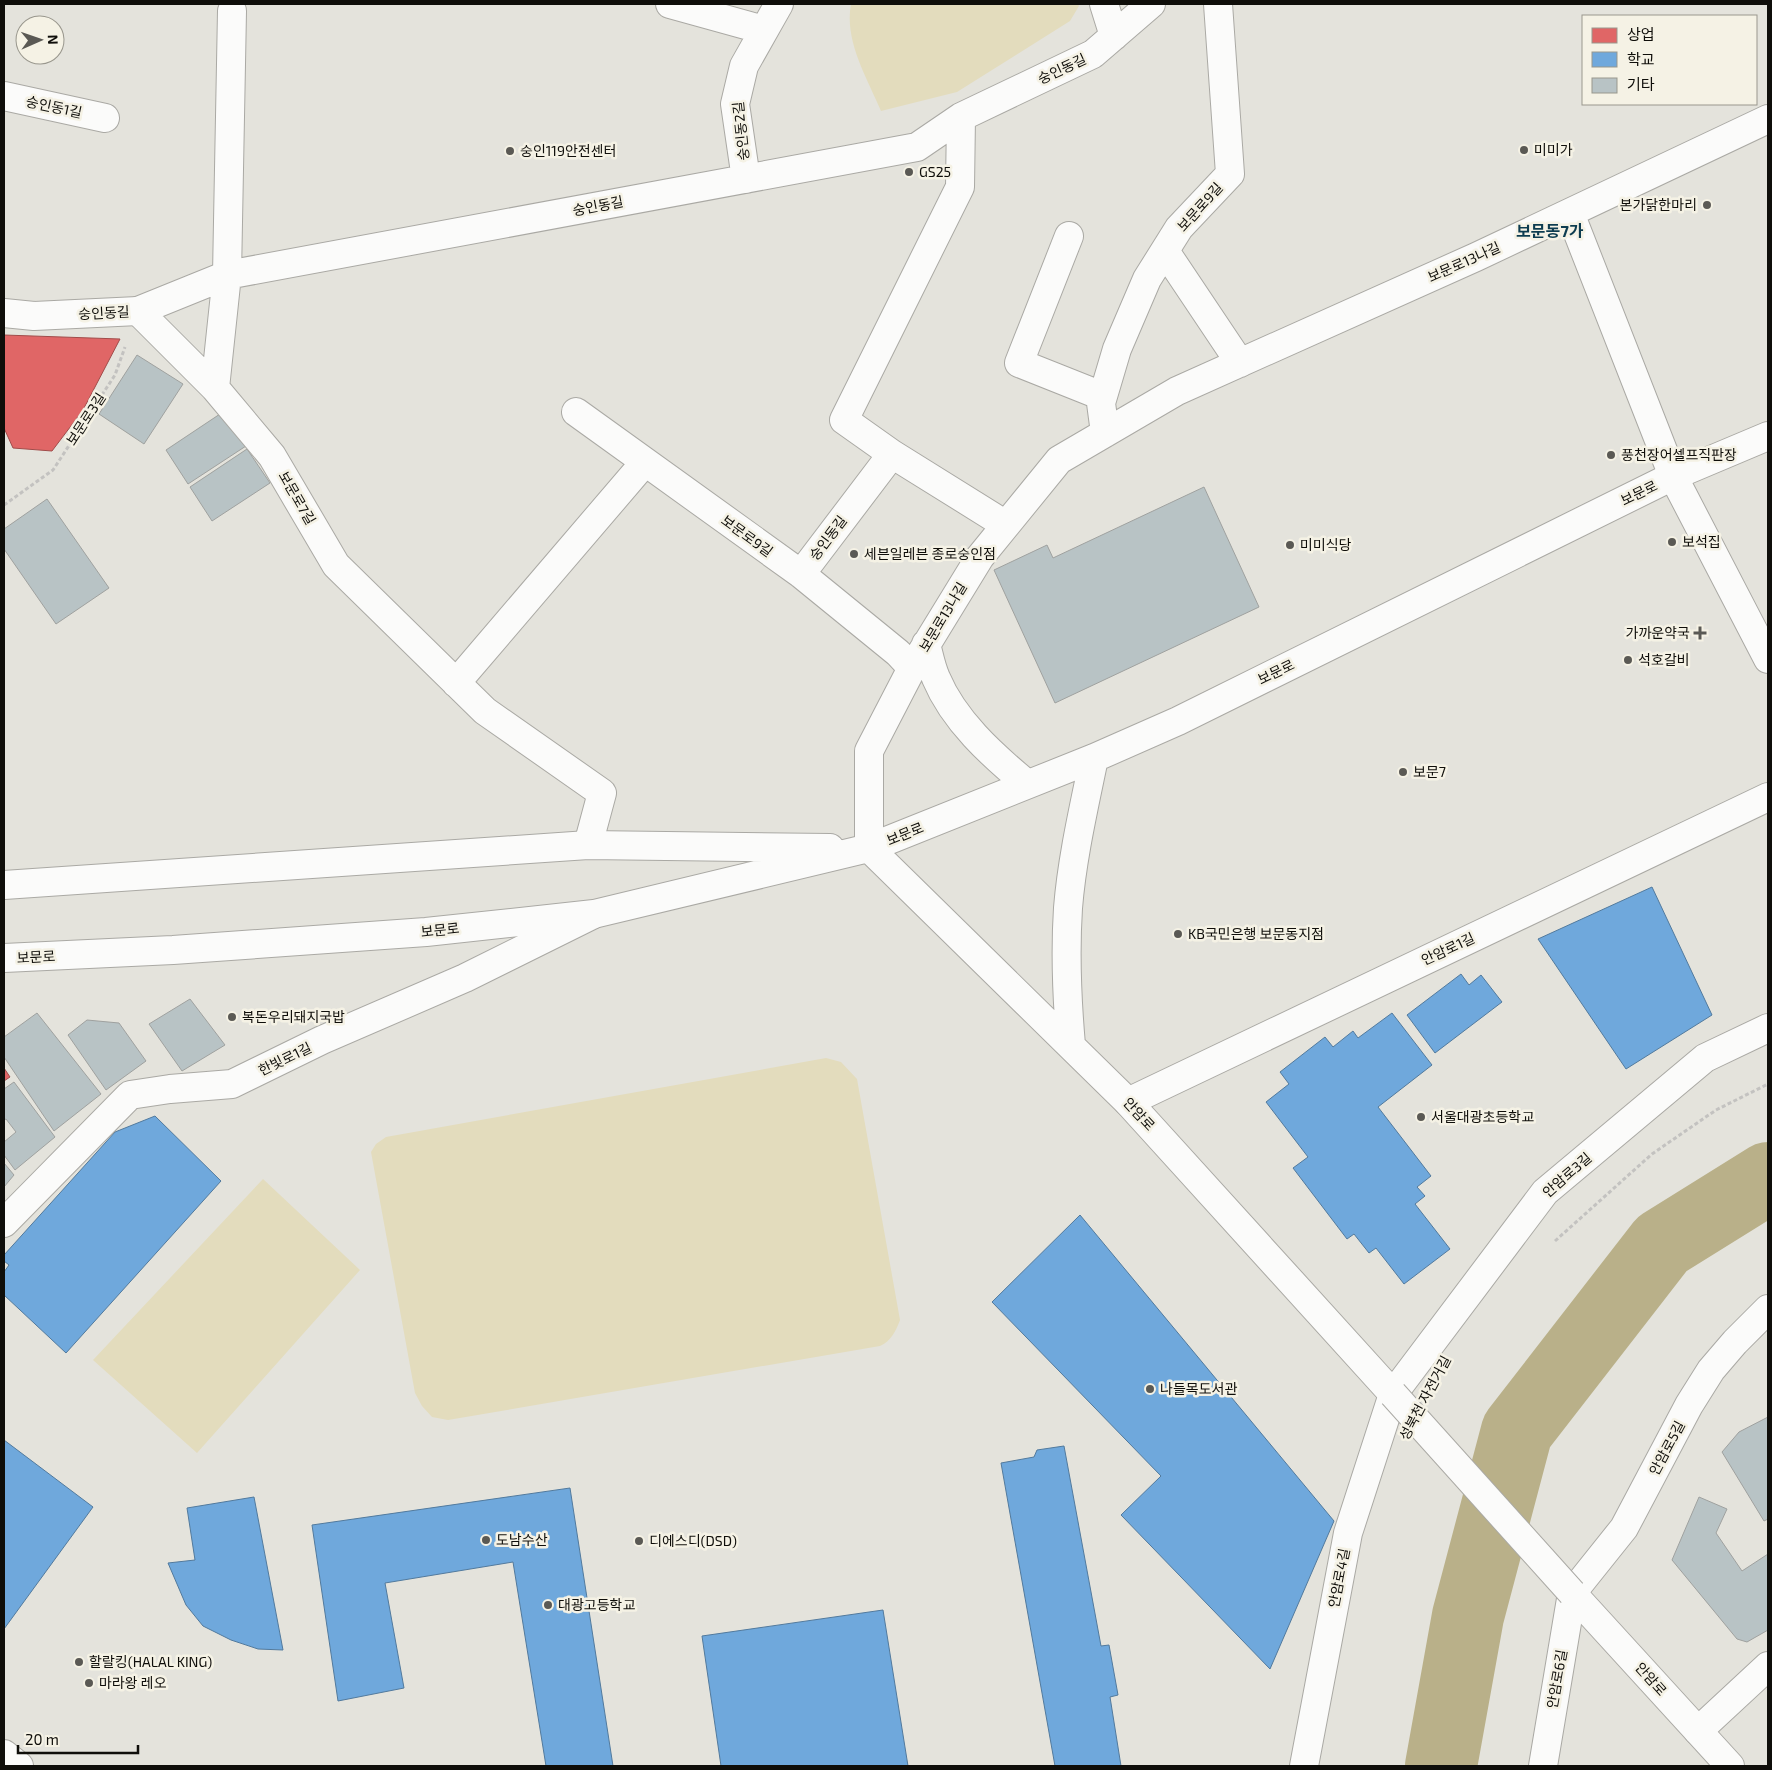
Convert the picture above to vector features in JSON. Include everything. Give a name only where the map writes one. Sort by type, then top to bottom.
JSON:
[{"type":"street","points":[[670,4],[764,30]]},
{"type":"street","name":"숭인동2길","points":[[746,179],[736,104],[744,66],[779,4]]},
{"type":"street","points":[[1104,4],[1114,36]]},
{"type":"street","name":"숭인동길","points":[[4,313],[34,316],[138,311],[227,275],[917,147],[961,117],[1093,54],[1151,4]]},
{"type":"street","name":"보문로9길","points":[[1105,433],[1101,403],[1102,396],[1117,349],[1147,279],[1179,228],[1230,174],[1218,4]]},
{"type":"street","points":[[215,388],[227,275],[232,11]]},
{"type":"street","name":"숭인동1길","points":[[4,96],[105,118]]},
{"type":"street","points":[[961,117],[960,187],[844,420],[892,454],[1006,525]]},
{"type":"street","name":"보문로13나길","points":[[869,848],[869,751],[912,668],[980,557],[1059,460],[1177,391],[1570,213],[1768,119]]},
{"type":"street","name":"보문로","points":[[1570,213],[1673,476],[1768,659]]},
{"type":"street","points":[[1070,236],[1019,363],[1102,396]]},
{"type":"street","points":[[1165,251],[1240,363]]},
{"type":"street","name":"보문로7길","points":[[138,311],[215,388],[272,456],[336,565],[485,711],[602,793],[588,845]]},
{"type":"street","name":"보문로9길","points":[[576,412],[801,574],[898,653],[912,668]]},
{"type":"street","name":"보문로","points":[[4,958],[173,950],[426,932],[594,914],[869,848],[1094,758],[1178,721],[1673,476],[1768,436]]},
{"type":"street","name":"숭인동길","points":[[801,574],[892,454]]},
{"type":"street","points":[[456,683],[645,462]]},
{"type":"street","points":[[926,644],[936,678],[970,732],[1027,784]]},
{"type":"street","points":[[1071,1045],[1067,998],[1068,908],[1080,827],[1094,758]]},
{"type":"street","name":"안암로1길","points":[[1128,1102],[1768,797]]},
{"type":"street","name":"보문로","points":[[4,885],[588,845],[869,848]]},
{"type":"street","name":"안암로","points":[[869,848],[1128,1102],[1730,1766]]},
{"type":"street","name":"한빛로1길","points":[[4,1223],[130,1095],[170,1089],[232,1084],[322,1040],[464,978],[594,914]]},
{"type":"street","name":"안암로3길","points":[[1393,1394],[1545,1192],[1705,1058],[1768,1028]]},
{"type":"street","name":"안암로5길","points":[[1572,1593],[1624,1528],[1689,1405],[1711,1370],[1735,1342],[1768,1309]]},
{"type":"street","name":"안암로4길","points":[[1304,1766],[1348,1533],[1393,1394]]},
{"type":"street","name":"안암로6길","points":[[1543,1766],[1572,1593]]},
{"type":"street","points":[[1698,1731],[1768,1666]]},
{"type":"street","points":[[4,1754],[19,1766]]},
{"type":"path","name":"보문로3길","points":[[4,505],[53,470],[115,375],[138,311]]},
{"type":"path","points":[[1552,1244],[1652,1154],[1716,1110],[1768,1084]]},
{"type":"shaded area","points":[[851,4],[1078,4],[1079,6],[1070,21],[957,92],[881,111],[858,59],[854,45],[851,32]]},
{"type":"shaded area","points":[[826,1058],[841,1062],[857,1079],[900,1320],[895,1332],[887,1341],[880,1346],[448,1420],[432,1417],[422,1406],[415,1393],[371,1152],[376,1144],[386,1137]]},
{"type":"shaded area","points":[[263,1179],[360,1270],[197,1453],[93,1360]]},
{"type":"building: 상업","points":[[4,335],[120,339],[83,410],[52,451],[13,448],[4,428]]},
{"type":"building: 상업","points":[[4,1068],[10,1077],[4,1081]]},
{"type":"building: 학교","points":[[1652,887],[1712,1015],[1626,1069],[1538,939]]},
{"type":"building: 학교","points":[[1461,974],[1469,985],[1481,975],[1502,1002],[1435,1053],[1407,1015]]},
{"type":"building: 학교","points":[[1392,1013],[1432,1065],[1378,1107],[1431,1176],[1417,1187],[1425,1196],[1415,1204],[1450,1249],[1404,1284],[1376,1248],[1369,1253],[1354,1234],[1347,1239],[1293,1168],[1308,1157],[1266,1102],[1289,1084],[1280,1072],[1325,1037],[1333,1047],[1353,1031],[1358,1038]]},
{"type":"building: 학교","points":[[155,1116],[221,1181],[66,1353],[4,1295],[4,1272],[9,1265],[4,1261],[4,1255],[115,1132]]},
{"type":"building: 학교","name":"나들목도서관","points":[[1080,1215],[1334,1521],[1270,1669],[1121,1515],[1161,1476],[992,1302]]},
{"type":"building: 학교","points":[[4,1440],[93,1507],[4,1629]]},
{"type":"building: 학교","points":[[1064,1446],[1101,1646],[1109,1645],[1118,1695],[1110,1697],[1121,1766],[1055,1766],[1001,1463],[1034,1457],[1037,1450]]},
{"type":"building: 학교","points":[[570,1488],[613,1766],[546,1766],[513,1562],[385,1583],[404,1688],[338,1701],[312,1525]]},
{"type":"building: 학교","points":[[254,1497],[283,1650],[258,1649],[231,1640],[203,1626],[186,1605],[168,1563],[195,1560],[187,1508]]},
{"type":"building: 학교","points":[[883,1610],[908,1766],[721,1766],[702,1636]]},
{"type":"building: 기타","points":[[137,355],[183,384],[144,444],[99,414]]},
{"type":"building: 기타","points":[[223,412],[246,446],[188,484],[166,450]]},
{"type":"building: 기타","points":[[247,449],[270,483],[212,521],[190,487]]},
{"type":"building: 기타","points":[[1204,487],[1259,607],[1055,703],[994,570],[1047,545],[1053,558]]},
{"type":"building: 기타","points":[[47,499],[109,588],[56,624],[4,549],[4,529]]},
{"type":"building: 기타","points":[[190,999],[225,1045],[182,1071],[149,1024]]},
{"type":"building: 기타","points":[[37,1013],[101,1094],[54,1131],[4,1057],[4,1037]]},
{"type":"building: 기타","points":[[87,1020],[119,1023],[146,1061],[106,1090],[68,1035]]},
{"type":"building: 기타","points":[[14,1082],[55,1137],[15,1170],[4,1155],[4,1142],[16,1132],[6,1119],[4,1120],[4,1089]]},
{"type":"building: 기타","points":[[4,1163],[14,1175],[4,1187]]},
{"type":"building: 기타","points":[[1768,1417],[1768,1519],[1764,1521],[1722,1452],[1739,1432]]},
{"type":"building: 기타","points":[[1699,1497],[1727,1509],[1716,1533],[1742,1571],[1768,1554],[1768,1630],[1747,1642],[1737,1639],[1672,1560]]},
{"type":"waterway","points":[[1441,1766],[1468,1616],[1517,1431],[1662,1244],[1768,1178]]},
{"type":"place","name":"미미가","points":[[1524,150]]},
{"type":"place","name":"숭인119안전센터","points":[[510,151]]},
{"type":"place","name":"GS25","points":[[909,172]]},
{"type":"place","name":"본가닭한마리","points":[[1707,205]]},
{"type":"place","name":"풍천장어셀프직판장","points":[[1611,455]]},
{"type":"place","name":"보석집","points":[[1672,542]]},
{"type":"place","name":"미미식당","points":[[1290,545]]},
{"type":"place","name":"세븐일레븐 종로숭인점","points":[[854,554]]},
{"type":"place","name":"가까운약국","points":[[1700,633]]},
{"type":"place","name":"석호갈비","points":[[1628,660]]},
{"type":"place","name":"보문7","points":[[1403,772]]},
{"type":"place","name":"KB국민은행 보문동지점","points":[[1178,934]]},
{"type":"place","name":"복돈우리돼지국밥","points":[[232,1017]]},
{"type":"place","name":"서울대광초등학교","points":[[1421,1117]]},
{"type":"place","name":"나들목도서관","points":[[1150,1389]]},
{"type":"place","name":"도남수산","points":[[486,1540]]},
{"type":"place","name":"디에스디(DSD)","points":[[639,1541]]},
{"type":"place","name":"대광고등학교","points":[[548,1605]]},
{"type":"place","name":"할랄킹(HALAL KING)","points":[[79,1662]]},
{"type":"place","name":"마라왕 레오","points":[[89,1683]]},
{"type":"district","name":"보문동7가","points":[[1550,231]]}]
